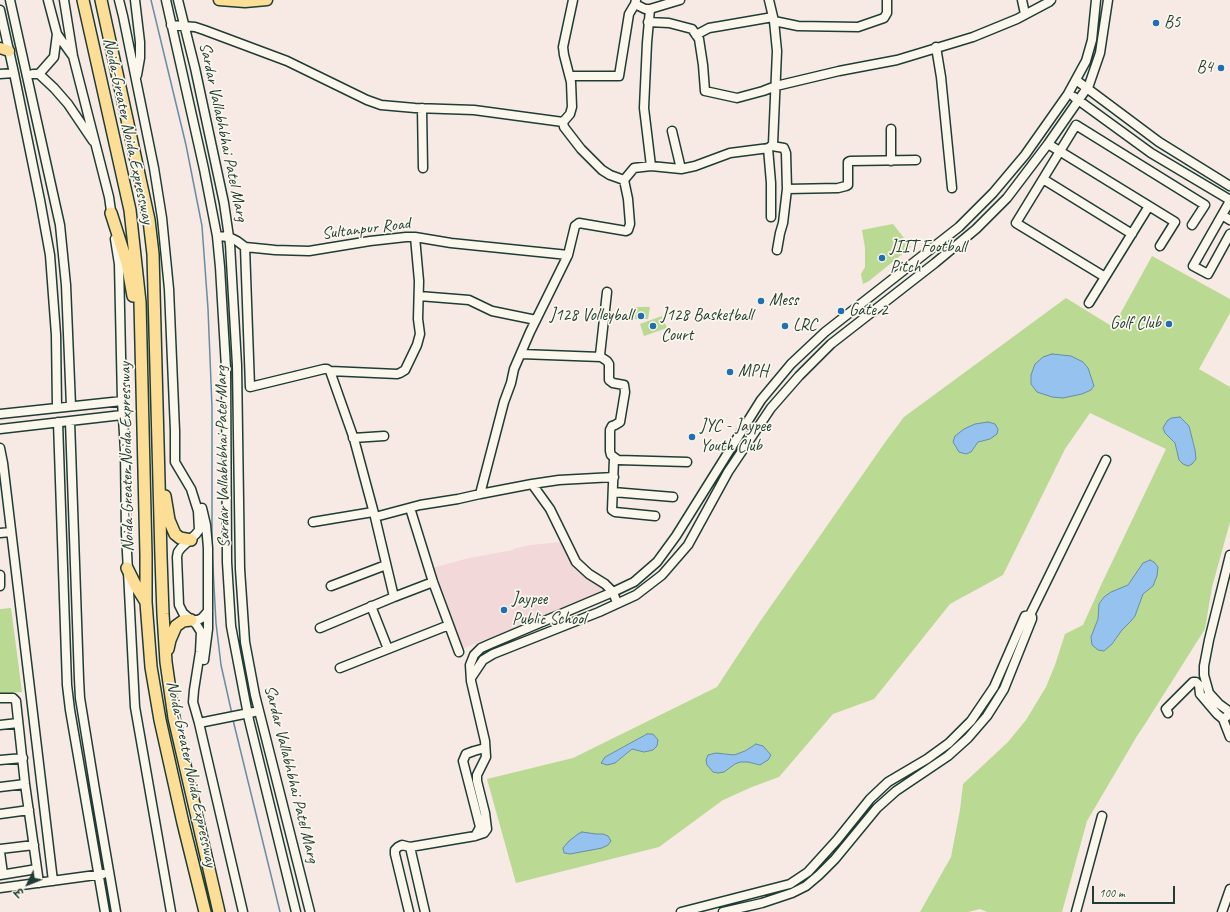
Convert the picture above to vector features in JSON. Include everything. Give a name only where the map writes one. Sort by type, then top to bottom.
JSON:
[{"type":"highway","name":"Noida-Greater Noida Expressway","points":[[83,0],[130,210],[140,302],[146,602],[151,667],[160,720],[205,912]]},
{"type":"highway","name":"Noida-Greater Noida Expressway","points":[[101,0],[149,220],[153,262],[163,614],[166,662],[174,718],[219,912]]},
{"type":"highway","points":[[111,213],[127,263],[141,340]]},
{"type":"highway","points":[[158,460],[168,520],[175,534],[180,538],[191,540]]},
{"type":"highway","points":[[127,568],[146,602]]},
{"type":"highway","points":[[166,662],[170,640],[176,626],[183,621],[191,620]]},
{"type":"main road","points":[[219,0],[245,2],[267,0]]},
{"type":"street","points":[[10,0],[60,225],[66,285],[71,406]]},
{"type":"street","points":[[48,0],[57,34],[73,56]]},
{"type":"street","points":[[64,0],[73,56],[109,197],[119,264],[127,568],[135,707],[171,912]]},
{"type":"street","points":[[119,0],[154,168],[162,218],[169,289],[175,462],[191,489],[198,511],[199,530],[191,540],[181,548],[177,556],[180,608],[186,617],[191,620],[201,632],[200,652],[193,702],[242,912]]},
{"type":"street","points":[[135,0],[140,42],[140,58],[136,80]]},
{"type":"street","name":"Sardar Vallabhbhai Patel Marg","points":[[166,0],[204,169],[217,236],[226,368],[227,562],[230,619],[241,715],[296,912]]},
{"type":"street","name":"Sardar Vallabhbhai Patel Marg","points":[[178,0],[195,68],[224,202],[229,237],[237,365],[240,569],[245,642],[255,695],[310,912]]},
{"type":"street","points":[[562,122],[571,111],[571,82],[563,47],[573,0]]},
{"type":"street","points":[[570,76],[619,76],[629,14],[635,2],[645,9],[650,9],[680,0]]},
{"type":"street","points":[[769,0],[774,19],[777,51],[773,144],[770,147],[771,217]]},
{"type":"street","points":[[696,35],[709,28],[774,19],[798,26],[858,27],[884,18],[888,13],[887,0]]},
{"type":"street","points":[[1022,0],[1025,14]]},
{"type":"street","points":[[648,22],[669,23],[692,29],[699,39],[705,91],[737,98],[838,70],[897,60],[973,37],[1017,19],[1051,0]]},
{"type":"street","points":[[409,912],[394,854],[398,846],[402,845],[410,847],[475,836],[484,833],[487,829],[485,813],[477,781],[486,757],[485,741],[471,678],[470,665],[474,655],[481,648],[634,582],[657,562],[676,536],[761,400],[791,364],[824,332],[959,227],[993,193],[1025,156],[1069,92],[1086,61],[1092,40],[1096,0]]},
{"type":"street","points":[[471,678],[483,660],[493,654],[617,604],[636,595],[662,575],[688,545],[728,472],[771,408],[799,376],[831,344],[976,229],[1006,198],[1048,144],[1089,85],[1100,52],[1108,0]]},
{"type":"street","points":[[650,9],[648,22],[644,108],[651,166]]},
{"type":"street","points":[[0,10],[4,49],[14,73],[50,255],[56,335],[57,407]]},
{"type":"street","points":[[171,25],[195,27],[287,61],[381,105],[478,110],[562,122]]},
{"type":"street","points":[[27,75],[38,74],[54,57],[57,34]]},
{"type":"street","points":[[936,48],[941,77],[952,188]]},
{"type":"street","points":[[0,74],[14,73]]},
{"type":"street","points":[[38,74],[54,88],[68,104],[97,147]]},
{"type":"street","points":[[1076,80],[1086,89],[1159,142],[1230,186]]},
{"type":"street","points":[[1069,92],[1151,153],[1230,200],[1193,266],[1208,274],[1230,234]]},
{"type":"street","points":[[422,108],[423,168]]},
{"type":"street","points":[[562,122],[564,127],[581,149],[602,170],[624,180]]},
{"type":"street","points":[[1105,277],[1016,223],[1076,126],[1205,205],[1192,225]]},
{"type":"street","points":[[891,129],[891,161]]},
{"type":"street","points":[[672,131],[681,169]]},
{"type":"street","points":[[1048,144],[1175,222],[1160,246]]},
{"type":"street","points":[[624,180],[634,168],[651,166],[681,169],[695,166],[730,153],[770,147],[782,147],[786,150],[787,189],[783,223],[777,250]]},
{"type":"street","points":[[787,189],[838,188],[846,186],[848,185],[848,162],[850,161],[916,160]]},
{"type":"street","points":[[1043,179],[1132,234]]},
{"type":"street","points":[[480,494],[514,369],[568,255],[575,226],[579,223],[626,231],[628,230],[630,224],[628,199],[624,180]]},
{"type":"street","points":[[1089,303],[1148,206]]},
{"type":"street","points":[[1222,216],[1230,220]]},
{"type":"street","name":"Sultanpur Road","points":[[217,236],[229,237],[245,247],[275,250],[309,251],[394,237],[415,237],[452,243],[568,255]]},
{"type":"street","points":[[245,247],[250,387],[324,369],[330,371],[397,374],[403,372],[419,340],[419,275],[415,237]]},
{"type":"street","points":[[919,259],[928,268]]},
{"type":"street","points":[[601,357],[600,351],[607,292]]},
{"type":"street","points":[[419,296],[469,300],[492,311],[536,320]]},
{"type":"street","points":[[521,354],[601,357],[608,361],[609,377],[611,382],[622,384],[625,388],[620,422],[616,426],[612,426],[610,430],[611,455],[618,460],[687,462]]},
{"type":"street","points":[[330,371],[353,438],[394,597]]},
{"type":"street","points":[[0,414],[122,401]]},
{"type":"street","points":[[0,429],[122,415]]},
{"type":"street","points":[[70,421],[80,692],[116,912]]},
{"type":"street","points":[[58,422],[67,685],[105,912]]},
{"type":"street","points":[[175,431],[181,462],[200,499],[206,525],[208,548],[207,647],[199,689],[193,702]]},
{"type":"street","points":[[353,438],[384,436]]},
{"type":"street","points":[[0,448],[10,520],[52,881]]},
{"type":"street","points":[[614,458],[613,512],[655,516]]},
{"type":"street","points":[[723,912],[780,897],[806,886],[835,859],[877,808],[896,791],[948,756],[968,738],[987,716],[1004,688],[1032,619],[1030,615],[1106,460]]},
{"type":"street","points":[[313,522],[374,515],[431,502],[458,499],[532,484],[559,480],[614,477]]},
{"type":"street","points":[[532,484],[550,509],[576,562],[613,592],[617,604]]},
{"type":"street","points":[[613,492],[673,497]]},
{"type":"street","points":[[410,508],[433,582],[459,652]]},
{"type":"street","points":[[688,515],[700,523]]},
{"type":"street","points":[[0,520],[10,520]]},
{"type":"street","points":[[0,533],[11,532]]},
{"type":"street","points":[[191,540],[208,548]]},
{"type":"street","points":[[1230,555],[1204,666],[1204,675],[1209,693],[1219,704],[1227,717],[1230,737]]},
{"type":"street","points":[[331,586],[386,565]]},
{"type":"street","points":[[0,575],[0,586]]},
{"type":"street","points":[[320,628],[433,582]]},
{"type":"street","points":[[372,606],[388,649]]},
{"type":"street","points":[[191,620],[198,620],[202,618],[208,611]]},
{"type":"street","points":[[681,912],[790,884],[808,872],[837,840],[870,799],[888,782],[928,759],[949,743],[971,721],[994,687],[1025,616],[1030,615]]},
{"type":"street","points":[[340,668],[449,625]]},
{"type":"street","points":[[1168,713],[1166,709],[1193,682],[1196,682],[1199,685],[1200,694],[1217,714],[1227,717]]},
{"type":"street","points":[[0,698],[10,697],[16,701],[25,784],[39,883]]},
{"type":"street","points":[[199,723],[259,711]]},
{"type":"street","points":[[0,725],[18,723]]},
{"type":"street","points":[[475,836],[480,827],[463,761],[466,754],[474,750],[485,748]]},
{"type":"street","points":[[0,760],[23,758]]},
{"type":"street","points":[[0,787],[25,784]]},
{"type":"street","points":[[0,814],[29,810]]},
{"type":"street","points":[[1076,912],[1102,816]]},
{"type":"street","points":[[0,849],[34,844]]},
{"type":"street","points":[[410,847],[425,912]]},
{"type":"street","points":[[0,852],[1,875],[37,869]]},
{"type":"street","points":[[0,888],[109,873]]},
{"type":"street","points":[[1222,912],[1230,889]]},
{"type":"street","points":[[732,899],[735,909]]},
{"type":"shaded area","name":"Jaypee Public School","points":[[562,542],[572,561],[588,580],[605,588],[606,591],[462,649],[432,568],[469,558],[513,550],[530,545]]},
{"type":"green space","name":"JIIT Football Pitch","points":[[893,224],[911,247],[869,281],[863,284],[861,274],[865,267],[865,248],[862,230]]},
{"type":"green space","points":[[1152,256],[1230,299],[1230,313],[1199,369],[1230,387],[1230,522],[1212,587],[1205,629],[1137,736],[1087,821],[1062,912],[987,912],[980,909],[968,912],[920,912],[951,857],[960,810],[963,784],[1008,742],[1026,720],[1046,687],[1065,634],[1083,625],[1166,449],[1090,413],[1065,449],[1003,575],[950,604],[874,699],[833,714],[779,777],[723,800],[659,847],[516,883],[487,779],[573,758],[717,687],[759,623],[904,417],[1066,298],[1113,327]],"holes":[[[1083,362],[1088,368],[1094,386],[1091,390],[1082,394],[1063,398]],[[1180,417],[1189,426],[1195,450],[1183,464],[1179,460],[1175,443],[1171,439]],[[988,422],[995,424],[990,439],[978,442],[971,452],[966,454],[959,452],[953,442],[975,424]],[[1143,563],[1153,585],[1143,594],[1135,616],[1112,644],[1091,637],[1098,619],[1122,588],[1128,585]],[[647,734],[644,752],[632,749],[615,763],[605,757]],[[756,744],[760,765],[740,762],[724,772],[723,753],[734,755],[745,751]]]},
{"type":"green space","name":"J128 Volleyball","points":[[633,307],[650,307],[648,319],[633,319]]},
{"type":"green space","name":"J128 Basketball Court","points":[[662,316],[667,328],[644,336],[640,324]]},
{"type":"green space","points":[[11,608],[22,692],[0,694],[0,609]]},
{"type":"water","points":[[1052,354],[1071,356],[1083,362],[1088,368],[1094,386],[1091,390],[1082,394],[1063,398],[1052,397],[1037,392],[1031,384],[1031,375],[1035,364],[1043,357]]},
{"type":"water","points":[[1180,417],[1189,426],[1195,450],[1196,459],[1188,466],[1179,460],[1175,443],[1165,433],[1163,428],[1167,421],[1171,418]]},
{"type":"water","points":[[988,422],[995,424],[998,429],[997,434],[990,439],[978,442],[971,452],[966,454],[959,452],[953,442],[955,436],[964,429],[975,424]]},
{"type":"water","points":[[1150,560],[1158,567],[1157,576],[1153,586],[1143,594],[1135,616],[1112,644],[1104,651],[1098,650],[1092,645],[1091,637],[1098,619],[1099,604],[1104,597],[1111,592],[1128,585],[1143,563]]},
{"type":"water","points":[[647,734],[653,734],[658,740],[657,746],[653,750],[644,752],[632,749],[615,763],[607,765],[601,763],[605,757]]},
{"type":"water","points":[[756,744],[763,746],[771,755],[768,760],[760,765],[740,762],[724,772],[718,773],[713,772],[707,765],[706,760],[708,755],[716,753],[734,755],[745,751]]},
{"type":"water","points":[[582,832],[603,834],[608,836],[611,841],[608,845],[602,848],[570,854],[564,853],[563,848],[569,841]]},
{"type":"waterway","points":[[151,0],[186,145],[202,226],[208,309],[212,407],[212,549],[216,623],[221,665],[232,714]]},
{"type":"waterway","points":[[233,720],[280,912]]},
{"type":"place","name":"B5","points":[[1156,23]]},
{"type":"place","name":"B4","points":[[1221,68]]},
{"type":"place","name":"JIIT Football Pitch","points":[[882,258]]},
{"type":"place","name":"Mess","points":[[761,301]]},
{"type":"place","name":"Gate 2","points":[[841,311]]},
{"type":"place","name":"J128 Volleyball","points":[[641,316]]},
{"type":"place","name":"Golf Club","points":[[1169,324]]},
{"type":"place","name":"J128 Basketball Court","points":[[653,326]]},
{"type":"place","name":"LRC","points":[[785,326]]},
{"type":"place","name":"MPH","points":[[730,372]]},
{"type":"place","name":"JYC - Jaypee Youth Club","points":[[692,437]]},
{"type":"place","name":"Jaypee Public School","points":[[504,610]]}]
